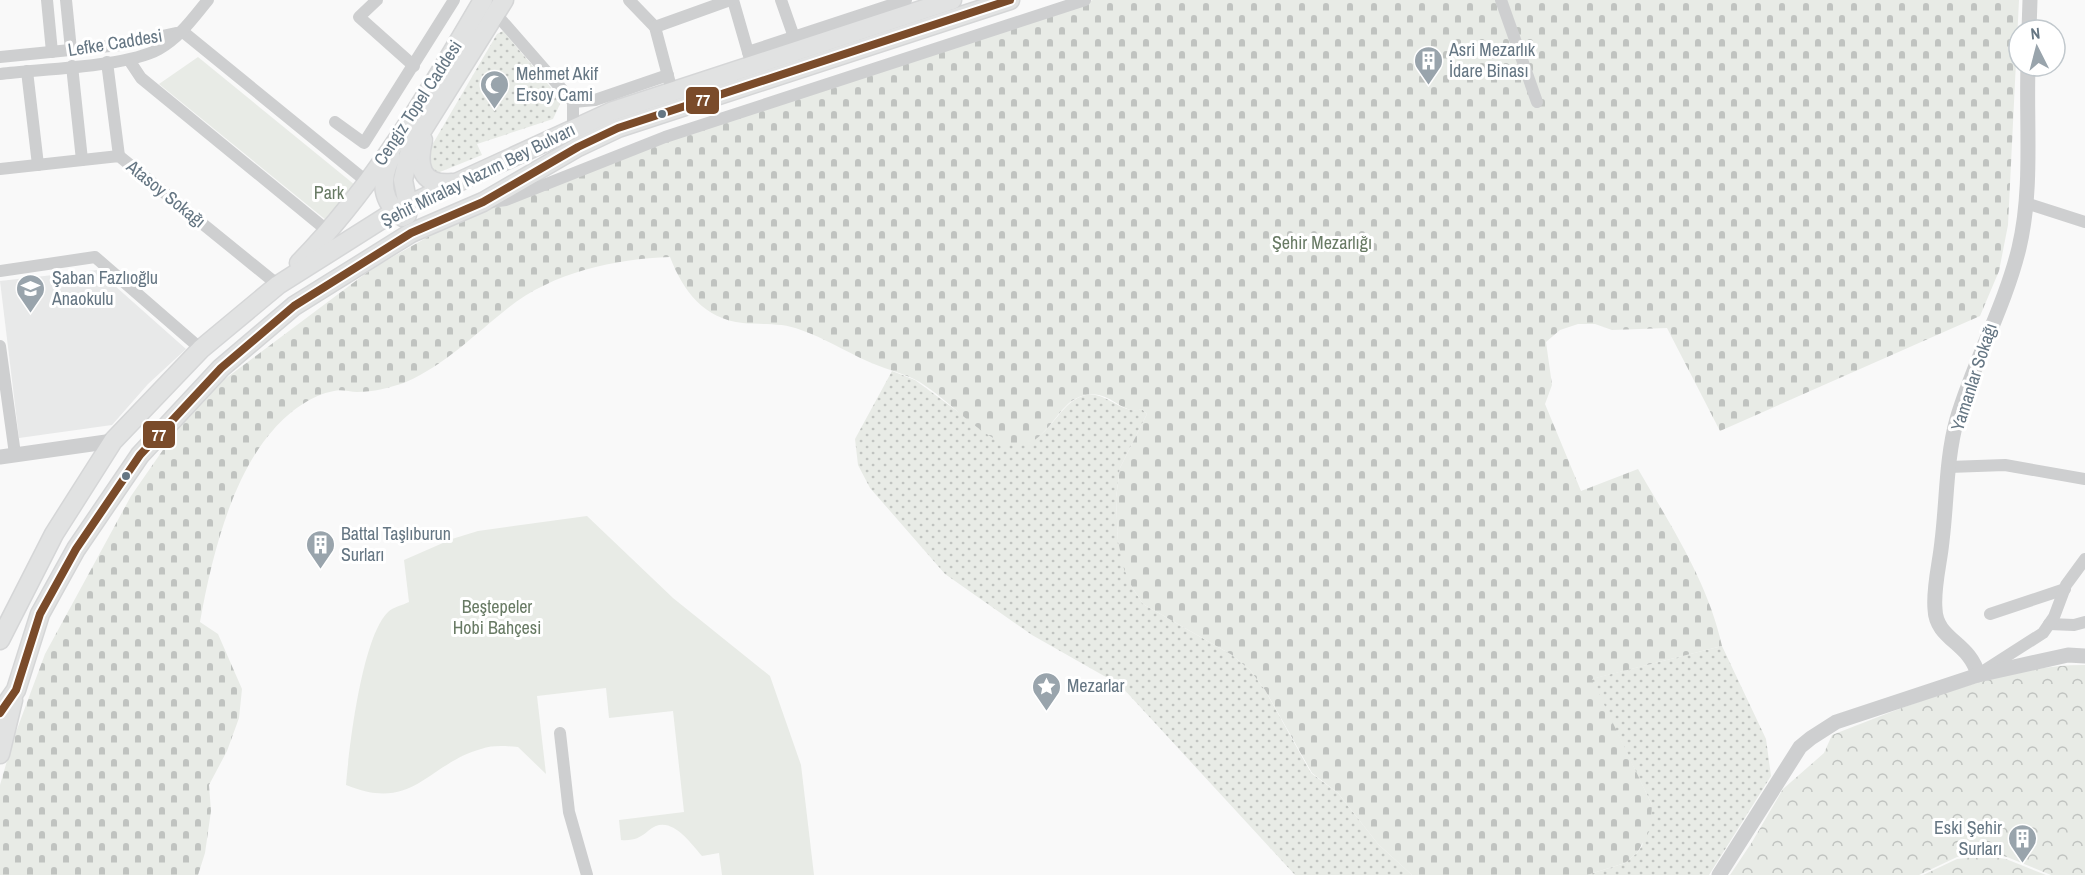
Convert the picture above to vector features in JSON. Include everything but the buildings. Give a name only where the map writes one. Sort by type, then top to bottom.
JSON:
[{"type":"main road","name":"Cengiz Topel Caddesi","points":[[278,285],[329,232],[401,136],[483,0]]},
{"type":"main road","name":"Şehit Miralay Nazım Bey Bulvarı","points":[[1,634],[54,534],[113,441],[201,349],[278,285],[452,183],[670,83],[952,0]]},
{"type":"main road","name":"Şehit Miralay Nazım Bey Bulvarı","points":[[0,713],[16,690],[40,614],[76,549],[140,455],[221,368],[294,306],[424,225],[483,202],[578,147],[618,128],[1010,0]]},
{"type":"main road","name":"Cengiz Topel Caddesi","points":[[403,212],[405,165],[410,150],[500,7]]},
{"type":"main road","points":[[426,126],[418,158],[423,173],[436,182],[452,183]]},
{"type":"main road","points":[[401,136],[386,168],[383,182],[386,197],[403,212],[424,225]]},
{"type":"main road","points":[[399,240],[403,212]]},
{"type":"main road","points":[[0,753],[16,690]]},
{"type":"street","points":[[47,0],[52,52]]},
{"type":"street","points":[[66,0],[71,50]]},
{"type":"street","points":[[208,0],[183,31],[366,181]]},
{"type":"street","points":[[377,0],[359,17],[414,66]]},
{"type":"street","points":[[335,122],[364,143],[454,0]]},
{"type":"street","points":[[573,102],[595,100],[670,83],[655,27],[629,0]]},
{"type":"street","points":[[655,27],[732,0],[750,59],[794,37],[878,4],[906,0]]},
{"type":"street","points":[[781,0],[794,37]]},
{"type":"street","points":[[483,202],[506,200],[665,137],[1085,0]]},
{"type":"street","points":[[1501,0],[1537,102]]},
{"type":"street","points":[[2029,18],[2030,0]]},
{"type":"street","points":[[500,7],[573,102],[573,129]]},
{"type":"street","name":"Lefke Caddesi","points":[[0,57],[120,45],[183,31]]},
{"type":"street","name":"Lefke Caddesi","points":[[0,74],[129,60],[159,49],[183,31]]},
{"type":"street","points":[[129,60],[141,78],[329,232]]},
{"type":"street","points":[[106,62],[119,156]]},
{"type":"street","points":[[72,66],[82,160]]},
{"type":"street","points":[[27,71],[38,165]]},
{"type":"street","name":"Yamanlar Sokağı","points":[[1977,675],[1970,655],[1944,633],[1935,610],[1949,467],[1957,420],[2019,248],[2026,203],[2028,78]]},
{"type":"street","name":"Atasoy Sokağı","points":[[0,170],[119,156],[278,285]]},
{"type":"street","points":[[2026,203],[2085,222]]},
{"type":"street","points":[[0,271],[95,257],[201,349]]},
{"type":"street","points":[[0,346],[7,455],[113,441]]},
{"type":"street","points":[[1949,467],[2005,465],[2085,479]]},
{"type":"street","points":[[1977,675],[2028,645],[2049,624],[2065,589],[2085,559]]},
{"type":"street","points":[[1990,614],[2065,589]]},
{"type":"street","points":[[2049,624],[2074,625],[2085,622]]},
{"type":"street","points":[[1719,875],[1792,759],[1810,738],[1836,722],[1977,675],[2068,655],[2085,656]]},
{"type":"street","points":[[560,733],[569,812],[587,875]]},
{"type":"shaded area","points":[[97,270],[186,349],[148,384],[112,425],[19,438],[0,281]]},
{"type":"green space","name":"Şehir Mezarlığı","points":[[1093,0],[2019,0],[2018,18],[2007,18],[2007,78],[2015,78],[2008,225],[1999,271],[1980,316],[1720,431],[1667,328],[1612,330],[1595,324],[1578,324],[1560,330],[1546,342],[1552,385],[1545,404],[1581,491],[1638,469],[1698,577],[1716,622],[1722,646],[1592,679],[1652,805],[1650,830],[1637,853],[1625,863],[1587,875],[1412,875],[1378,844],[1338,793],[1312,773],[1265,690],[1250,670],[1232,655],[1143,604],[1132,587],[1124,569],[1118,541],[1116,498],[1120,468],[1147,414],[1142,409],[1127,409],[1105,397],[1086,395],[1068,404],[1038,437],[1029,443],[1019,446],[1007,444],[971,423],[937,394],[914,379],[794,327],[743,323],[717,316],[706,309],[689,292],[670,257],[606,265],[545,285],[508,308],[447,358],[420,375],[382,389],[357,392],[337,390],[325,393],[309,400],[286,416],[259,448],[235,494],[217,546],[200,622],[218,634],[242,689],[239,718],[227,751],[209,785],[211,811],[205,853],[198,875],[0,875],[0,785],[13,740],[45,654],[131,496],[183,421],[217,385],[373,268],[442,229],[569,174]]},
{"type":"green space","points":[[503,31],[559,97],[560,104],[553,119],[477,144],[482,155],[435,174],[429,169],[428,152],[497,34]]},
{"type":"green space","name":"Park","points":[[198,57],[366,194],[337,229],[159,84]]},
{"type":"green space","points":[[892,371],[915,380],[972,422],[1030,442],[1046,430],[1070,403],[1086,395],[1101,396],[1128,409],[1142,409],[1147,414],[1120,468],[1116,498],[1118,541],[1132,587],[1143,604],[1232,655],[1250,670],[1265,690],[1311,773],[1338,793],[1378,844],[1412,875],[1295,875],[1120,685],[1032,635],[945,574],[870,488],[858,465],[855,439]]},
{"type":"green space","name":"Beştepeler Hobi Bahçesi","points":[[587,516],[673,598],[770,676],[801,765],[814,875],[722,875],[719,853],[702,856],[685,836],[663,825],[656,826],[642,836],[621,840],[619,820],[684,812],[673,711],[609,718],[606,688],[537,696],[546,774],[518,747],[495,746],[462,756],[404,790],[388,793],[369,792],[346,785],[358,694],[371,644],[379,625],[388,612],[409,602],[404,560],[452,539],[478,531]]},
{"type":"green space","points":[[1722,646],[1766,739],[1771,776],[1709,875],[1587,875],[1625,863],[1637,853],[1642,846],[1652,805],[1591,679]]},
{"type":"green space","points":[[2085,665],[2085,875],[2051,875],[2007,857],[1986,853],[1957,857],[1919,875],[1730,875],[1783,789],[1824,753],[1832,735],[1923,700],[1990,679],[2055,667]]},
{"type":"green space","points":[[1986,856],[2006,859],[2046,875],[1923,875],[1957,859]]},
{"type":"transit line","name":"77","points":[[0,713],[16,690],[40,614],[76,549],[140,455],[221,368],[294,306],[411,233],[483,202],[578,147],[618,128],[1010,0]]},
{"type":"place","name":"Asri Mezarlık İdare Binası","points":[[1428,86]]},
{"type":"place","name":"Mehmet Akif Ersoy Cami","points":[[495,110]]},
{"type":"place","name":"Şaban Fazlıoğlu Anaokulu","points":[[31,314]]},
{"type":"place","name":"Battal Taşlıburun Surları","points":[[320,570]]},
{"type":"place","name":"Mezarlar","points":[[1046,712]]},
{"type":"place","name":"Eski Şehir Surları","points":[[2023,864]]}]
